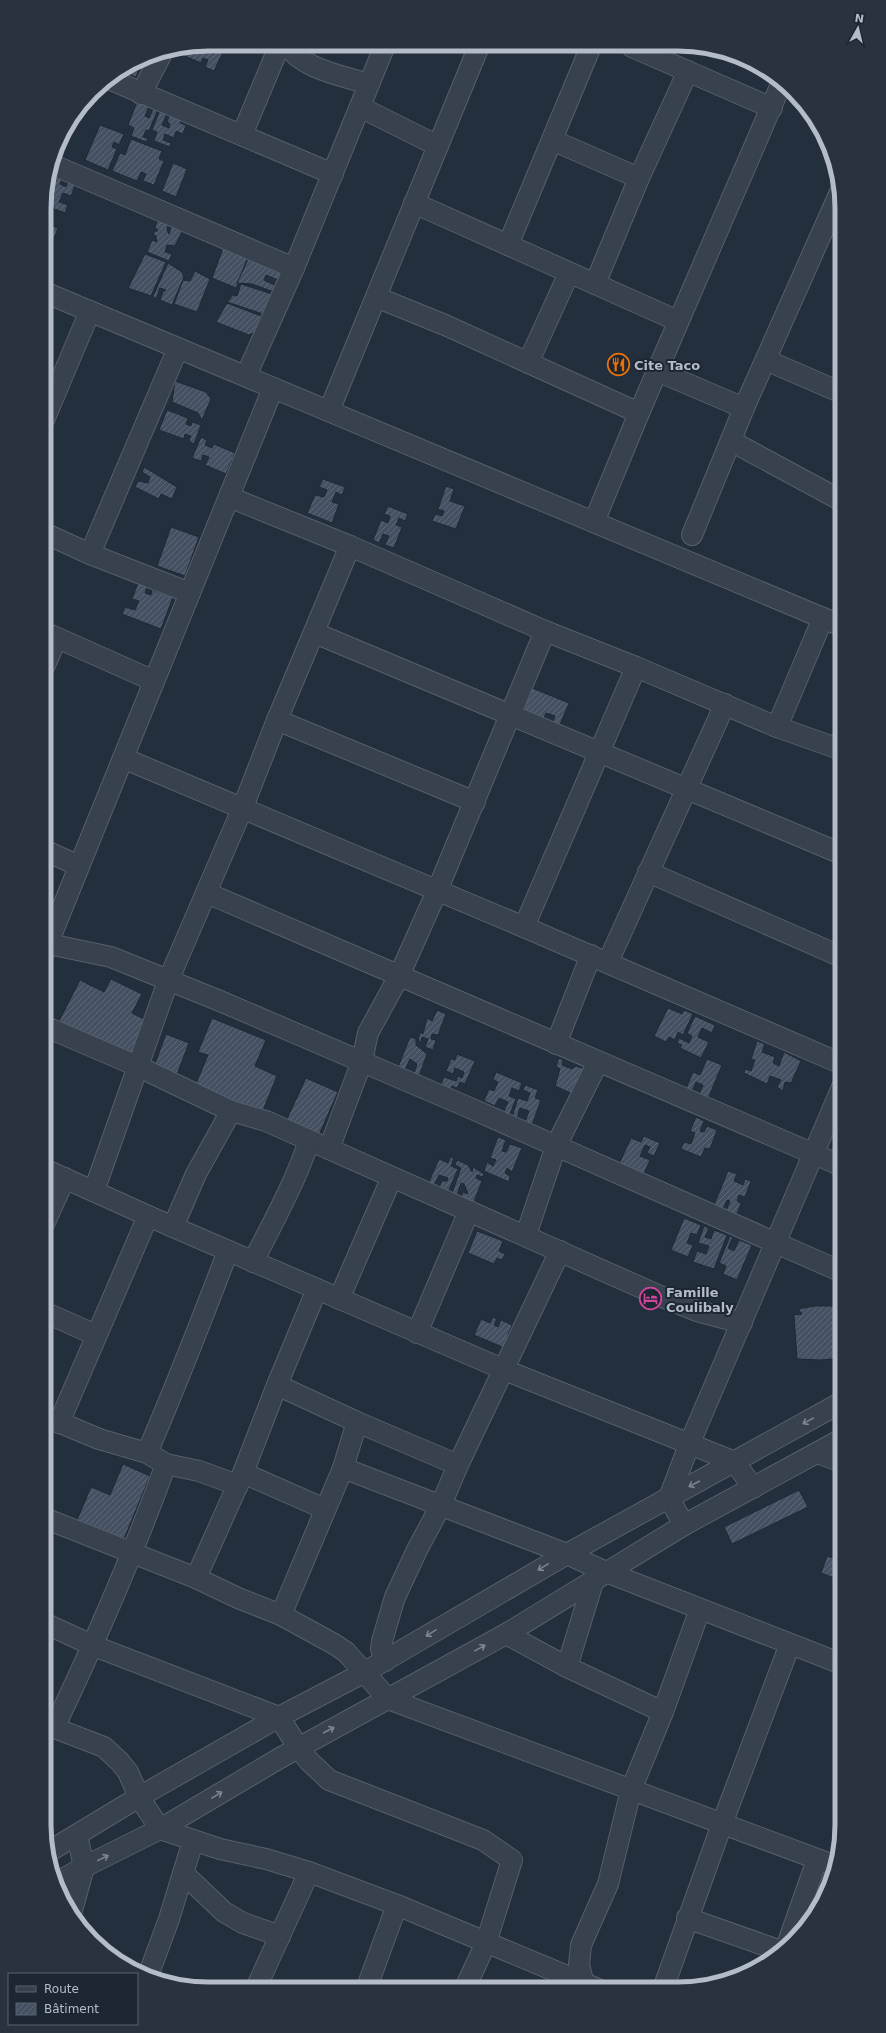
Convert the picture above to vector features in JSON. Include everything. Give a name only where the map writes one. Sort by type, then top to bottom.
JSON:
[{"type":"street","points":[[242,135],[277,51]]},
{"type":"street","points":[[291,51],[294,56],[313,66],[368,84]]},
{"type":"street","points":[[246,376],[294,268],[382,51]]},
{"type":"street","points":[[329,411],[477,51]]},
{"type":"street","points":[[508,245],[589,51]]},
{"type":"street","points":[[641,51],[772,108]]},
{"type":"street","points":[[141,94],[159,58]]},
{"type":"street","points":[[594,284],[688,71]]},
{"type":"street","points":[[114,81],[333,174]]},
{"type":"street","points":[[594,522],[639,413],[780,88]]},
{"type":"street","points":[[360,107],[438,146]]},
{"type":"street","points":[[552,140],[640,178]]},
{"type":"street","points":[[56,166],[294,268]]},
{"type":"street","points":[[414,203],[678,322]]},
{"type":"street","points":[[692,536],[744,408],[835,203]]},
{"type":"street","points":[[528,363],[569,273]]},
{"type":"street","points":[[51,295],[835,623]]},
{"type":"street","points":[[376,297],[446,325],[639,413]]},
{"type":"street","points":[[51,404],[90,311]]},
{"type":"street","points":[[90,554],[178,348]]},
{"type":"street","points":[[766,360],[835,390]]},
{"type":"street","points":[[657,371],[744,408]]},
{"type":"street","points":[[51,933],[80,866],[273,388]]},
{"type":"street","points":[[731,441],[835,497]]},
{"type":"street","points":[[229,497],[350,546],[545,631],[636,667],[777,727],[835,748]]},
{"type":"street","points":[[51,536],[90,554],[190,593]]},
{"type":"street","points":[[94,1191],[168,981],[243,808],[277,720],[315,633],[350,546]]},
{"type":"street","points":[[777,727],[822,618]]},
{"type":"street","points":[[329,1149],[362,1061],[368,1033],[399,976],[437,891],[511,716],[545,631]]},
{"type":"street","points":[[315,633],[835,851]]},
{"type":"street","points":[[51,635],[154,681]]},
{"type":"street","points":[[524,927],[598,752],[636,667]]},
{"type":"street","points":[[556,1044],[599,959],[648,872],[725,704]]},
{"type":"street","points":[[277,720],[475,802]]},
{"type":"street","points":[[123,758],[524,927],[835,1061]]},
{"type":"street","points":[[51,853],[80,866]]},
{"type":"street","points":[[648,872],[835,954]]},
{"type":"street","points":[[206,893],[835,1163]]},
{"type":"street","points":[[51,948],[111,957],[220,1001],[362,1061],[835,1269]]},
{"type":"street","points":[[51,1029],[137,1066],[231,1111],[266,1121],[560,1251],[601,1271],[697,1311],[742,1323]]},
{"type":"street","points":[[526,1236],[556,1146],[598,1062]]},
{"type":"street","points":[[668,1498],[689,1445],[835,1103]]},
{"type":"street","points":[[173,1227],[196,1174],[231,1111]]},
{"type":"street","points":[[253,1262],[290,1187],[298,1174],[309,1141]]},
{"type":"street","points":[[51,1172],[173,1227],[503,1370],[689,1445],[736,1462],[753,1488]]},
{"type":"street","points":[[339,1299],[392,1177]]},
{"type":"street","points":[[51,1209],[65,1178]]},
{"type":"street","points":[[417,1333],[469,1211]]},
{"type":"street","points":[[148,1216],[96,1335],[52,1419],[99,1439],[147,1453],[166,1464],[240,1479],[325,1510]]},
{"type":"street","points":[[147,1453],[178,1380],[228,1251]]},
{"type":"street","points":[[385,1661],[381,1649],[382,1641],[395,1597],[417,1550],[441,1505],[458,1465],[560,1251]]},
{"type":"street","points":[[196,1578],[240,1479],[317,1289]]},
{"type":"street","points":[[51,1315],[96,1335]]},
{"type":"street","points":[[277,1385],[357,1422],[458,1465]]},
{"type":"street","points":[[53,1849],[139,1797],[279,1718],[385,1661],[567,1554],[835,1406]]},
{"type":"street","points":[[281,1615],[343,1468],[357,1422]]},
{"type":"street","points":[[61,1880],[160,1829],[298,1747],[506,1634],[600,1575],[684,1525],[835,1442]]},
{"type":"street","points":[[817,1452],[835,1459]]},
{"type":"street","points":[[51,1722],[94,1646],[133,1554],[166,1464]]},
{"type":"street","points":[[343,1468],[567,1554],[600,1575],[700,1609],[835,1661]]},
{"type":"street","points":[[668,1498],[684,1525]]},
{"type":"street","points":[[51,1521],[196,1578],[238,1598],[281,1615],[346,1652],[388,1699],[830,1864]]},
{"type":"street","points":[[566,1667],[600,1575]]},
{"type":"street","points":[[588,1982],[579,1965],[581,1945],[608,1884],[631,1790],[663,1712],[700,1609]]},
{"type":"street","points":[[51,1626],[94,1646],[279,1718],[309,1761],[329,1780],[483,1840],[512,1860],[486,1943],[468,1982]]},
{"type":"street","points":[[506,1634],[566,1667],[663,1712]]},
{"type":"street","points":[[665,1982],[687,1918],[790,1644]]},
{"type":"street","points":[[51,1727],[104,1747],[120,1762],[128,1772],[139,1797],[160,1829],[193,1841],[309,1872],[397,1905],[580,1982]]},
{"type":"street","points":[[73,1906],[84,1867],[77,1835]]},
{"type":"street","points":[[150,1971],[170,1919],[193,1841]]},
{"type":"street","points":[[789,1936],[817,1860]]},
{"type":"street","points":[[259,1982],[309,1872]]},
{"type":"street","points":[[183,1873],[224,1912],[242,1923],[280,1936]]},
{"type":"street","points":[[370,1982],[397,1905]]},
{"type":"street","points":[[687,1918],[775,1949]]},
{"type":"building","points":[[208,51],[214,54],[215,51],[224,51],[214,71],[205,67],[208,60],[203,58],[201,63],[180,54],[187,52]]},
{"type":"building","points":[[140,66],[136,77],[127,74]]},
{"type":"building","points":[[137,102],[149,106],[145,116],[149,118],[154,107],[158,109],[149,131],[146,130],[143,137],[148,138],[146,142],[131,136],[134,128],[128,125]]},
{"type":"building","points":[[160,110],[167,113],[162,125],[169,128],[170,124],[167,122],[170,114],[182,119],[180,123],[186,125],[183,134],[176,131],[174,138],[165,134],[163,140],[171,143],[170,147],[154,141],[157,132],[152,130]]},
{"type":"building","points":[[100,125],[124,134],[119,145],[114,142],[112,147],[117,149],[108,170],[85,160]]},
{"type":"building","points":[[131,139],[162,151],[159,159],[164,161],[154,185],[143,181],[146,174],[141,172],[137,181],[112,171],[120,153],[125,155]]},
{"type":"building","points":[[173,163],[187,169],[176,197],[162,191]]},
{"type":"building","points":[[55,171],[64,174],[60,184],[66,187],[70,177],[77,180],[71,196],[63,193],[59,202],[68,205],[65,213],[51,208],[52,187]]},
{"type":"building","points":[[159,216],[169,220],[167,230],[169,234],[173,222],[184,227],[175,246],[167,245],[165,252],[172,254],[169,261],[147,252],[152,240],[157,242],[156,236],[153,234],[155,231],[158,231],[155,227]]},
{"type":"building","points":[[51,226],[58,228],[51,246]]},
{"type":"building","points":[[225,243],[249,254],[236,288],[212,278]]},
{"type":"building","points":[[145,254],[166,262],[151,296],[128,288]]},
{"type":"building","points":[[249,257],[282,268],[278,280],[266,275],[264,280],[276,286],[274,292],[252,284],[237,283]]},
{"type":"building","points":[[168,263],[182,272],[184,277],[172,305],[160,300],[163,292],[166,290],[160,288],[156,299],[153,296]]},
{"type":"building","points":[[195,271],[210,279],[197,312],[174,304],[183,280],[190,281]]},
{"type":"building","points":[[241,284],[272,294],[263,314],[227,302],[232,295],[237,296]]},
{"type":"building","points":[[227,303],[261,316],[256,332],[249,335],[216,322]]},
{"type":"building","points":[[175,381],[206,392],[211,399],[202,420],[198,413],[172,402]]},
{"type":"building","points":[[167,410],[188,418],[186,424],[191,426],[192,422],[201,425],[194,444],[189,441],[191,436],[185,434],[184,439],[159,430]]},
{"type":"building","points":[[201,437],[207,440],[205,445],[212,448],[214,444],[235,453],[226,474],[205,465],[209,457],[203,455],[201,461],[192,458]]},
{"type":"building","points":[[144,467],[177,487],[172,499],[161,494],[159,499],[135,487],[138,481],[148,483],[150,477],[142,472]]},
{"type":"building","points":[[323,479],[345,487],[342,495],[336,492],[332,502],[339,504],[332,523],[307,513],[315,495],[324,497],[327,490],[319,487]]},
{"type":"building","points":[[446,486],[454,489],[450,501],[465,506],[456,529],[432,521],[435,514],[442,516],[444,511],[438,509]]},
{"type":"building","points":[[388,506],[408,514],[405,521],[399,518],[396,525],[402,527],[394,548],[385,545],[389,536],[383,534],[379,543],[373,540],[381,520],[388,523],[390,516],[384,514]]},
{"type":"building","points":[[171,527],[199,537],[185,576],[157,566]]},
{"type":"building","points":[[138,583],[147,587],[145,593],[151,595],[152,590],[173,597],[161,629],[122,614],[125,607],[135,610],[139,601],[132,599]]},
{"type":"building","points":[[532,688],[569,703],[559,727],[552,724],[555,716],[546,713],[543,720],[522,712]]},
{"type":"building","points":[[111,979],[142,994],[132,1013],[150,1022],[131,1058],[59,1021],[80,980],[104,992]]},
{"type":"building","points":[[668,1008],[682,1014],[684,1010],[693,1014],[683,1035],[678,1032],[675,1040],[669,1037],[666,1042],[654,1036]]},
{"type":"building","points":[[437,1010],[446,1014],[438,1035],[432,1034],[431,1039],[436,1040],[433,1050],[425,1047],[428,1039],[422,1037],[421,1042],[418,1041],[420,1032],[423,1034],[427,1018],[432,1021]]},
{"type":"building","points":[[695,1016],[715,1025],[712,1033],[702,1028],[698,1037],[709,1042],[701,1058],[680,1048],[682,1045],[677,1043],[679,1038],[689,1043],[692,1036],[687,1033]]},
{"type":"building","points":[[212,1018],[266,1040],[255,1066],[277,1076],[262,1113],[195,1086],[208,1055],[198,1052]]},
{"type":"building","points":[[166,1034],[189,1043],[176,1077],[153,1069]]},
{"type":"building","points":[[410,1037],[416,1039],[416,1045],[427,1054],[418,1079],[413,1077],[417,1064],[410,1059],[405,1070],[397,1070]]},
{"type":"building","points":[[757,1041],[765,1044],[762,1052],[775,1057],[773,1063],[779,1066],[784,1052],[801,1061],[791,1083],[785,1082],[783,1091],[777,1087],[781,1080],[770,1076],[767,1084],[744,1073],[745,1069],[751,1071],[755,1060],[751,1059]]},
{"type":"building","points":[[457,1054],[475,1061],[465,1084],[460,1082],[457,1088],[452,1086],[450,1091],[440,1087],[444,1077],[456,1081],[458,1076],[462,1078],[464,1072],[455,1068],[453,1074],[446,1071],[451,1059],[455,1060]]},
{"type":"building","points":[[559,1058],[563,1060],[562,1065],[572,1069],[576,1066],[585,1069],[575,1095],[555,1086],[560,1069],[556,1066]]},
{"type":"building","points":[[707,1059],[722,1065],[707,1101],[698,1097],[703,1085],[696,1082],[691,1094],[685,1091],[693,1072],[700,1075]]},
{"type":"building","points":[[496,1072],[522,1083],[519,1091],[512,1088],[509,1096],[516,1099],[509,1116],[503,1113],[508,1102],[499,1098],[495,1106],[484,1101],[489,1089],[494,1091],[498,1082],[493,1080]]},
{"type":"building","points":[[306,1078],[338,1092],[318,1137],[285,1123]]},
{"type":"building","points":[[525,1085],[538,1090],[535,1098],[541,1100],[532,1125],[525,1122],[529,1111],[520,1108],[517,1118],[512,1117],[518,1098],[527,1101],[530,1093],[523,1090]]},
{"type":"building","points":[[696,1117],[704,1121],[700,1131],[704,1132],[707,1126],[717,1130],[710,1149],[705,1148],[701,1157],[681,1149],[684,1142],[691,1144],[695,1133],[690,1131]]},
{"type":"building","points":[[644,1136],[660,1143],[654,1156],[647,1153],[650,1147],[645,1145],[640,1156],[650,1160],[643,1176],[619,1164],[631,1138],[641,1142]]},
{"type":"building","points":[[498,1137],[506,1140],[502,1151],[506,1152],[510,1144],[522,1148],[512,1172],[507,1168],[505,1173],[510,1176],[509,1182],[484,1171],[487,1162],[493,1166],[496,1160],[490,1158]]},
{"type":"building","points":[[450,1157],[454,1158],[451,1166],[458,1169],[448,1192],[444,1188],[443,1192],[438,1190],[442,1181],[447,1181],[448,1178],[439,1175],[434,1185],[428,1184],[439,1159],[448,1163]]},
{"type":"building","points":[[457,1160],[468,1165],[472,1172],[473,1167],[484,1174],[483,1177],[477,1175],[476,1178],[482,1181],[473,1204],[460,1199],[463,1192],[468,1194],[464,1184],[461,1183],[457,1195],[452,1193],[461,1168],[455,1165]]},
{"type":"building","points":[[728,1171],[737,1174],[734,1181],[743,1185],[745,1179],[751,1181],[745,1197],[739,1195],[737,1201],[741,1203],[736,1216],[726,1211],[730,1201],[727,1200],[723,1209],[714,1205]]},
{"type":"building","points":[[684,1218],[701,1225],[697,1235],[691,1233],[687,1243],[693,1245],[688,1257],[671,1250]]},
{"type":"building","points":[[704,1226],[709,1228],[705,1237],[711,1239],[714,1230],[727,1235],[714,1269],[693,1262],[697,1251],[706,1254],[709,1246],[698,1243]]},
{"type":"building","points":[[477,1231],[503,1241],[499,1251],[505,1254],[502,1260],[497,1258],[494,1264],[468,1253]]},
{"type":"building","points":[[730,1236],[733,1237],[728,1248],[734,1251],[739,1240],[752,1245],[737,1280],[723,1274],[726,1266],[719,1263]]},
{"type":"building","points":[[815,1306],[835,1306],[835,1359],[821,1360],[797,1359],[794,1315],[802,1314],[798,1309]]},
{"type":"building","points":[[493,1317],[497,1319],[494,1325],[498,1327],[501,1320],[512,1325],[507,1337],[512,1340],[507,1349],[474,1335],[481,1319],[490,1323]]},
{"type":"building","points":[[123,1464],[150,1476],[124,1539],[77,1520],[91,1487],[110,1495]]},
{"type":"building","points":[[799,1490],[808,1507],[732,1544],[724,1527]]},
{"type":"building","points":[[827,1556],[835,1559],[835,1578],[821,1573]]},
{"type":"place","name":"Cite Taco","points":[[618,365]]},
{"type":"place","name":"Famille Coulibaly","points":[[650,1299]]}]
